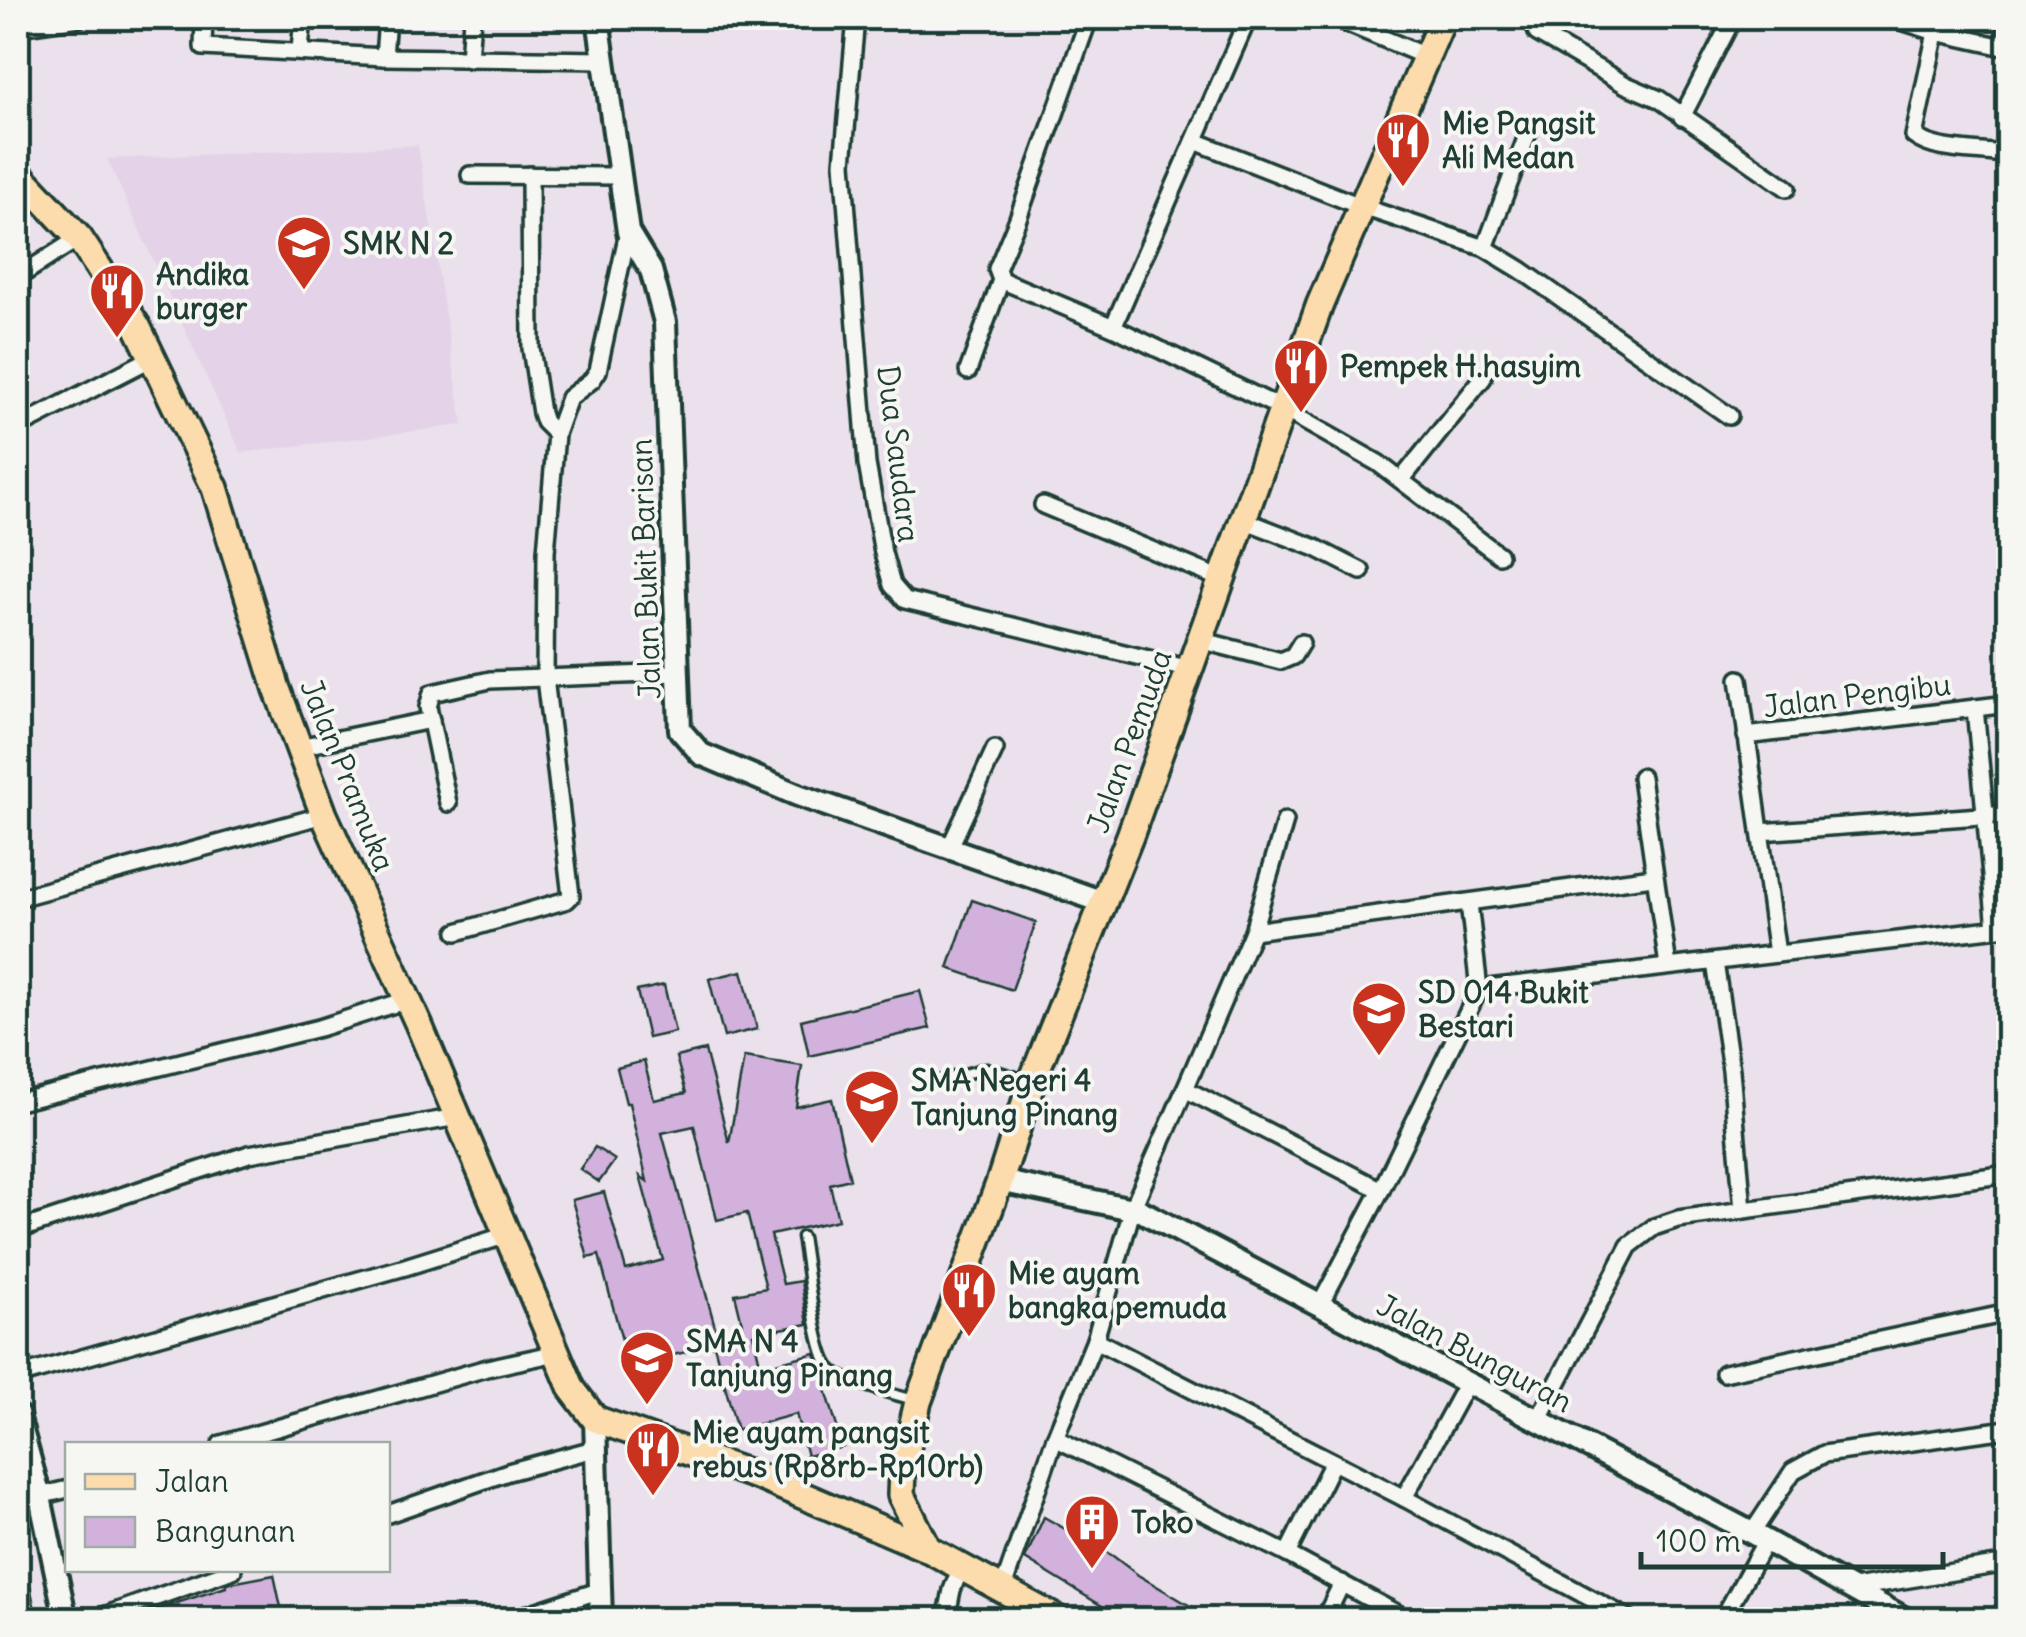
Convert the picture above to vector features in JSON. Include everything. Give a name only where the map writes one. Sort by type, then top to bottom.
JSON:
[{"type":"main road","name":"Jalan Pemuda","points":[[901,1495],[902,1470],[918,1402],[1032,1082],[1190,670],[1241,519],[1360,206],[1443,18]]},
{"type":"main road","name":"Jalan Pramuka","points":[[18,173],[78,238],[154,357],[221,504],[278,689],[324,815],[572,1389],[594,1419]]},
{"type":"main road","points":[[594,1419],[762,1478],[928,1548],[1059,1620]]},
{"type":"main road","points":[[872,1526],[901,1495]]},
{"type":"main road","points":[[901,1495],[928,1548]]},
{"type":"street","points":[[18,26],[79,18]]},
{"type":"street","points":[[204,18],[202,47],[384,57],[604,60]]},
{"type":"street","points":[[300,50],[303,18]]},
{"type":"street","points":[[384,57],[388,18]]},
{"type":"street","points":[[469,58],[472,18]]},
{"type":"street","name":"Jalan Bukit Barisan","points":[[598,18],[628,232],[651,270],[665,322],[680,730],[701,754],[798,795],[1103,902]]},
{"type":"street","name":"Dua Saudara","points":[[856,18],[843,164],[866,464],[892,585],[905,600],[1190,670]]},
{"type":"street","points":[[1089,18],[997,269],[1002,280],[1113,327],[1283,409],[1402,479],[1499,555]]},
{"type":"street","points":[[1113,327],[1248,18]]},
{"type":"street","points":[[1334,18],[1425,56]]},
{"type":"street","points":[[1537,18],[1537,33],[1626,85],[1659,98],[1786,188]]},
{"type":"street","points":[[1682,116],[1734,18]]},
{"type":"street","points":[[1892,18],[2006,47],[2008,20]]},
{"type":"street","points":[[1936,32],[1914,136],[1936,145],[1994,153]]},
{"type":"street","points":[[1485,248],[1531,125]]},
{"type":"street","points":[[1194,141],[1360,206],[1485,248],[1729,416]]},
{"type":"street","points":[[470,175],[620,176]]},
{"type":"street","points":[[530,175],[531,348],[540,413],[556,434]]},
{"type":"street","points":[[457,932],[571,896],[545,678],[546,552],[556,434],[569,398],[598,371],[628,232]]},
{"type":"street","points":[[18,277],[78,238]]},
{"type":"street","points":[[968,371],[1002,280]]},
{"type":"street","points":[[18,427],[154,357]]},
{"type":"street","points":[[1402,479],[1483,378]]},
{"type":"street","points":[[1043,505],[1221,578]]},
{"type":"street","points":[[1241,519],[1316,548],[1361,571]]},
{"type":"street","points":[[1200,640],[1281,661],[1293,656],[1301,644]]},
{"type":"street","points":[[448,803],[428,706],[432,693],[490,680],[676,673]]},
{"type":"street","points":[[1738,679],[1778,954]]},
{"type":"street","name":"Jalan Pengibu","points":[[1746,736],[2008,704]]},
{"type":"street","points":[[1479,989],[2002,928],[1975,708]]},
{"type":"street","points":[[299,747],[431,720]]},
{"type":"street","points":[[949,849],[995,749]]},
{"type":"street","points":[[1641,777],[1668,966]]},
{"type":"street","points":[[1760,832],[2008,814]]},
{"type":"street","points":[[18,898],[324,815]]},
{"type":"street","points":[[1003,1588],[1055,1438],[1096,1340],[1133,1207],[1254,931],[1286,821]]},
{"type":"street","points":[[1254,931],[1654,877]]},
{"type":"street","points":[[1320,1306],[1479,989],[1469,903]]},
{"type":"street","points":[[1715,962],[1731,1070],[1744,1210]]},
{"type":"street","points":[[18,1102],[320,1028],[407,1000]]},
{"type":"street","points":[[1185,1088],[1381,1190]]},
{"type":"street","points":[[18,1230],[249,1154],[457,1118]]},
{"type":"street","points":[[1538,1420],[1629,1246],[1654,1226],[2008,1174]]},
{"type":"street","name":"Jalan Bunguran","points":[[1000,1180],[1133,1207],[1759,1537],[1907,1620]]},
{"type":"street","points":[[18,1376],[507,1235]]},
{"type":"street","points":[[1724,1373],[2008,1313]]},
{"type":"street","points":[[1096,1340],[1631,1620]]},
{"type":"street","points":[[228,1442],[486,1368],[557,1354]]},
{"type":"street","points":[[1404,1498],[1467,1384]]},
{"type":"street","points":[[18,1416],[40,1496],[66,1620]]},
{"type":"street","points":[[594,1419],[601,1620]]},
{"type":"street","points":[[1722,1620],[1793,1471],[1824,1454],[2008,1429]]},
{"type":"street","points":[[1055,1438],[1410,1620]]},
{"type":"street","points":[[390,1513],[508,1472],[594,1449]]},
{"type":"street","points":[[1287,1554],[1333,1462]]},
{"type":"street","points":[[18,1501],[65,1490]]},
{"type":"street","points":[[1854,1588],[2008,1563]]},
{"type":"street","points":[[950,1617],[960,1567]]},
{"type":"street","points":[[92,1620],[227,1572]]},
{"type":"street","points":[[1324,1620],[1342,1583]]},
{"type":"street","points":[[510,1620],[598,1591]]},
{"type":"lane","points":[[928,1084],[986,1068],[1032,1082]]},
{"type":"lane","points":[[802,1236],[821,1344],[829,1366],[844,1377],[918,1402]]},
{"type":"shaded area","name":"SMK N 2","points":[[418,145],[463,425],[241,453],[107,159]]},
{"type":"building","points":[[972,900],[1036,922],[1012,990],[948,968]]},
{"type":"building","points":[[742,971],[757,1029],[724,1037],[709,979]]},
{"type":"building","points":[[664,985],[675,1032],[648,1038],[637,991]]},
{"type":"building","points":[[920,991],[930,1028],[809,1056],[801,1020]]},
{"type":"building","points":[[705,1050],[729,1143],[744,1057],[802,1066],[796,1107],[832,1099],[850,1179],[830,1184],[838,1220],[771,1235],[783,1284],[801,1281],[808,1324],[753,1334],[761,1367],[815,1353],[843,1447],[807,1456],[796,1414],[737,1430],[714,1345],[629,1366],[599,1255],[588,1258],[572,1200],[604,1192],[626,1270],[663,1260],[640,1176],[647,1181],[629,1103],[617,1068],[644,1061],[654,1100],[686,1093],[676,1057]],"holes":[[[694,1126],[717,1220],[747,1213],[766,1288],[735,1294],[743,1327],[717,1334],[662,1133]]]},
{"type":"building","points":[[595,1147],[615,1160],[599,1182],[580,1169]]},
{"type":"building","points":[[1044,1517],[1214,1620],[1125,1620],[1025,1559]]},
{"type":"building","points":[[25,1561],[34,1605],[18,1609],[18,1562]]},
{"type":"building","points":[[274,1575],[282,1612],[245,1620],[154,1620],[152,1611],[226,1584]]},
{"type":"building","points":[[2008,1587],[2008,1620],[1985,1620]]},
{"type":"place","name":"Mie Pangsit Ali Medan","points":[[1403,189]]},
{"type":"place","name":"SMK N 2","points":[[304,292]]},
{"type":"place","name":"Andika burger","points":[[117,340]]},
{"type":"place","name":"Pempek H.hasyim","points":[[1301,415]]},
{"type":"place","name":"SD 014 Bukit Bestari","points":[[1379,1058]]},
{"type":"place","name":"SMA Negeri 4 Tanjung Pinang","points":[[872,1146]]},
{"type":"place","name":"Mie ayam bangka pemuda","points":[[969,1339]]},
{"type":"place","name":"SMA N 4 Tanjung Pinang","points":[[647,1407]]},
{"type":"place","name":"Mie ayam pangsit rebus (Rp8rb-Rp10rb)","points":[[653,1498]]},
{"type":"place","name":"Toko","points":[[1092,1571]]}]
